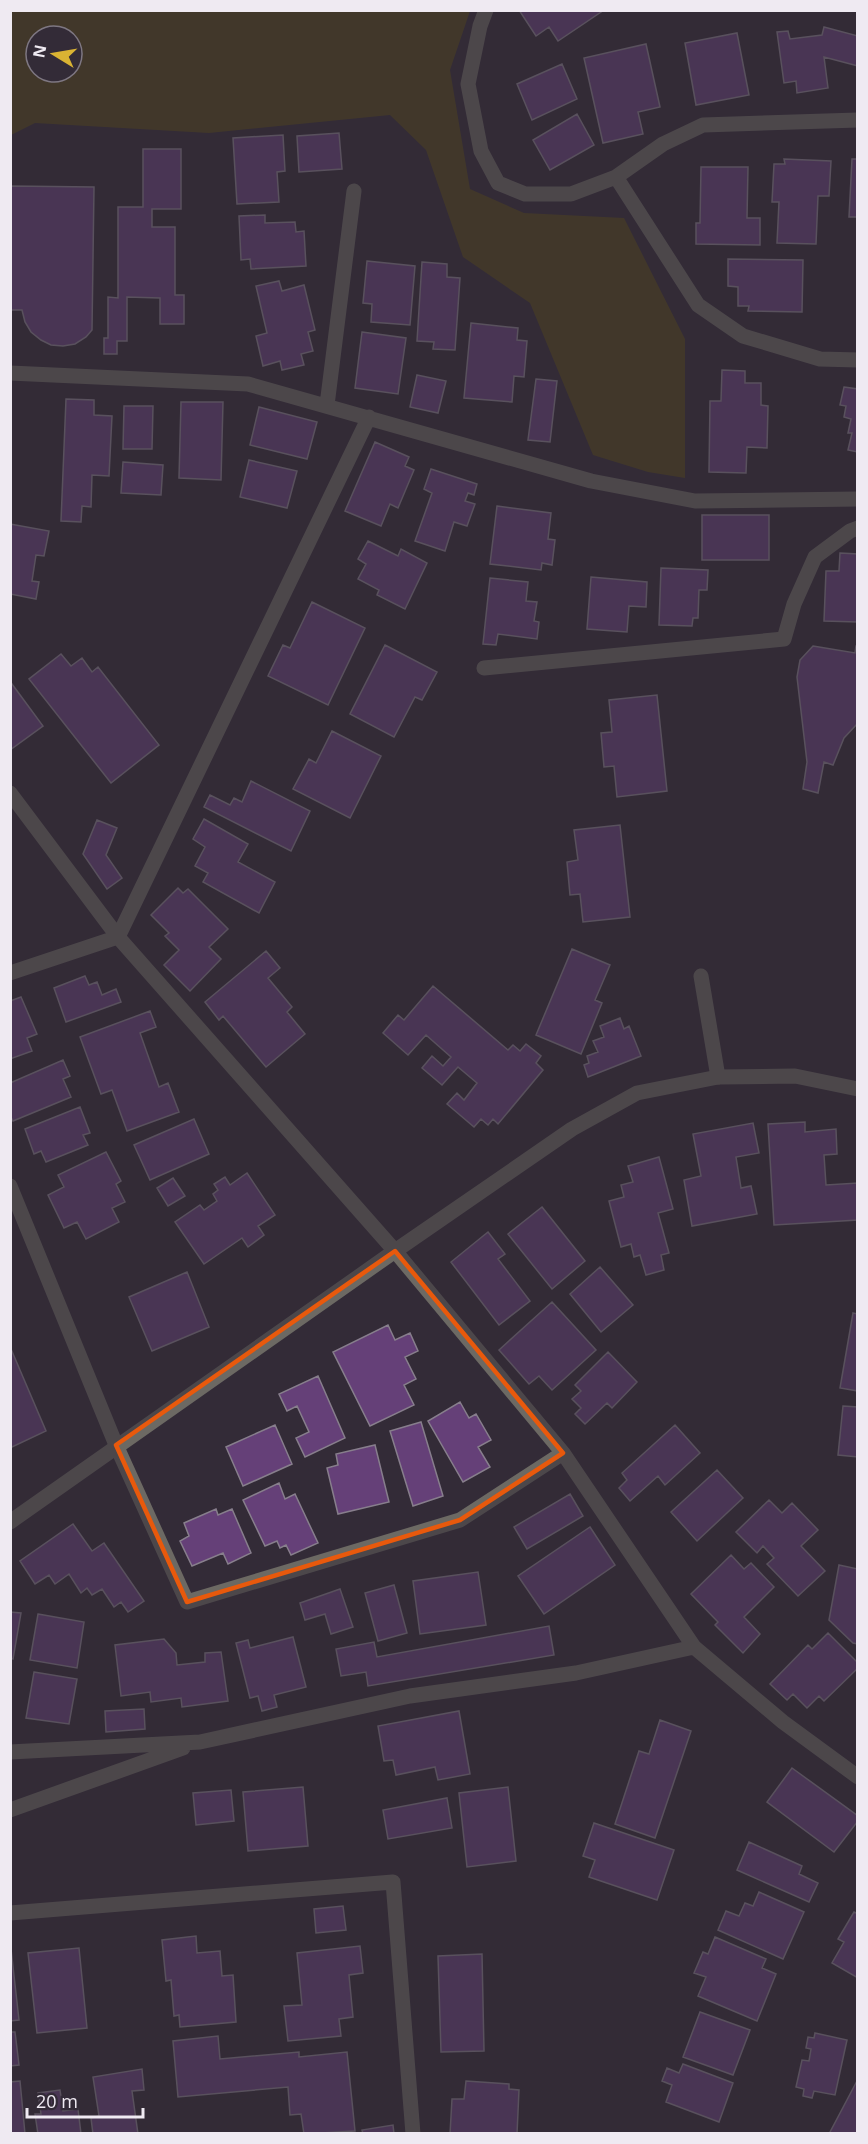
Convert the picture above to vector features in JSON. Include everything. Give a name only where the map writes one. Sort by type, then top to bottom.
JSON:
[{"type":"street","points":[[486,10],[480,26],[468,84],[481,150],[498,183],[525,194],[571,194],[616,177],[663,144],[703,125],[858,120]]},
{"type":"street","points":[[616,177],[698,304],[743,336],[820,359],[858,360]]},
{"type":"street","points":[[327,405],[354,191]]},
{"type":"street","points":[[10,373],[249,384],[591,482],[695,501],[858,499]]},
{"type":"street","points":[[10,974],[118,937],[369,417]]},
{"type":"street","points":[[484,668],[784,639],[794,604],[815,557],[850,531],[858,528]]},
{"type":"street","points":[[10,793],[118,937],[395,1251],[563,1453],[694,1647],[783,1722],[858,1777]]},
{"type":"street","points":[[700,976],[718,1077]]},
{"type":"street","points":[[10,1522],[116,1445],[572,1129],[637,1093],[718,1077],[795,1076],[858,1089]]},
{"type":"street","points":[[10,1186],[116,1445],[187,1602],[460,1520],[563,1453]]},
{"type":"street","points":[[10,1810],[200,1742],[410,1696],[576,1673],[694,1647]]},
{"type":"street","points":[[10,1752],[200,1742]]},
{"type":"street","points":[[10,1913],[393,1882],[413,2133]]},
{"type":"highlighted area","points":[[395,1251],[563,1453],[460,1520],[187,1602],[116,1445]]},
{"type":"shaded area","points":[[11,10],[470,11],[450,70],[470,189],[524,213],[624,218],[685,339],[685,478],[648,472],[593,455],[530,303],[463,257],[426,150],[390,115],[209,133],[35,123],[11,135]]},
{"type":"building","points":[[519,10],[604,10],[558,41],[549,27],[536,36]]},
{"type":"building","points":[[824,27],[858,36],[858,66],[824,57],[828,88],[797,93],[796,81],[784,83],[777,32],[788,31],[790,39],[822,35]]},
{"type":"building","points":[[737,33],[749,95],[696,105],[685,43]]},
{"type":"building","points":[[646,44],[660,107],[638,112],[643,134],[603,143],[584,58]]},
{"type":"building","points":[[562,64],[577,99],[532,120],[517,84]]},
{"type":"building","points":[[577,114],[594,145],[550,170],[533,140]]},
{"type":"building","points":[[339,133],[342,169],[299,172],[297,136]]},
{"type":"building","points":[[283,135],[285,171],[277,172],[279,202],[237,204],[233,138]]},
{"type":"building","points":[[143,149],[181,149],[181,209],[152,209],[152,227],[175,227],[175,295],[184,295],[184,324],[160,324],[160,298],[127,297],[127,341],[117,341],[117,354],[104,354],[104,338],[108,338],[108,297],[118,298],[118,207],[143,207]]},
{"type":"building","points":[[784,159],[831,161],[829,196],[818,196],[816,244],[777,243],[779,202],[772,202],[774,164],[785,164]]},
{"type":"building","points":[[852,159],[858,159],[858,217],[849,217]]},
{"type":"building","points":[[701,167],[748,167],[747,218],[760,218],[760,245],[696,244],[696,223],[700,223]]},
{"type":"building","points":[[10,186],[94,187],[92,330],[75,344],[51,345],[41,340],[31,332],[22,310],[10,310]]},
{"type":"building","points":[[265,215],[265,223],[295,222],[296,232],[304,231],[306,266],[251,269],[250,259],[241,260],[239,216]]},
{"type":"building","points":[[728,259],[803,260],[802,312],[748,311],[749,306],[738,306],[738,287],[728,286]]},
{"type":"building","points":[[367,261],[415,266],[410,325],[371,322],[372,304],[363,303]]},
{"type":"building","points":[[422,262],[447,264],[447,277],[460,278],[455,350],[433,349],[434,342],[417,341]]},
{"type":"building","points":[[279,281],[282,291],[304,285],[315,330],[308,332],[313,351],[301,354],[304,365],[282,370],[280,361],[263,366],[256,336],[267,333],[256,286]]},
{"type":"building","points":[[471,323],[518,328],[517,340],[527,341],[524,377],[514,376],[512,402],[464,398]]},
{"type":"building","points":[[362,332],[406,338],[398,394],[355,388]]},
{"type":"building","points":[[722,370],[745,371],[745,383],[761,383],[761,405],[768,406],[767,448],[747,447],[746,473],[709,472],[710,401],[721,401]]},
{"type":"building","points":[[417,375],[446,381],[438,413],[410,407]]},
{"type":"building","points":[[536,379],[557,381],[550,442],[528,440]]},
{"type":"building","points":[[844,387],[858,389],[858,452],[848,450],[852,433],[848,433],[851,419],[844,417],[846,406],[840,405]]},
{"type":"building","points":[[66,399],[94,400],[94,415],[112,416],[109,476],[92,475],[91,507],[82,506],[81,522],[61,521]]},
{"type":"building","points":[[181,402],[223,402],[221,480],[179,478]]},
{"type":"building","points":[[124,406],[153,406],[152,449],[123,449]]},
{"type":"building","points":[[259,407],[317,422],[307,459],[250,445]]},
{"type":"building","points":[[375,442],[409,457],[405,466],[414,470],[398,508],[390,504],[381,526],[345,511]]},
{"type":"building","points":[[249,460],[297,471],[287,508],[240,497]]},
{"type":"building","points":[[123,462],[163,465],[161,495],[121,493]]},
{"type":"building","points":[[431,469],[477,484],[474,495],[468,493],[465,501],[475,504],[467,526],[454,522],[445,551],[415,541],[432,493],[424,489]]},
{"type":"building","points":[[497,506],[551,513],[548,539],[555,540],[552,565],[542,563],[541,570],[490,564]]},
{"type":"building","points":[[702,515],[769,515],[769,560],[702,560]]},
{"type":"building","points":[[10,524],[49,531],[44,556],[36,555],[32,581],[39,582],[36,599],[10,594]]},
{"type":"building","points":[[368,541],[398,556],[401,549],[427,563],[405,609],[377,595],[379,590],[358,579],[366,564],[358,559]]},
{"type":"building","points":[[840,553],[858,554],[858,622],[824,621],[826,571],[839,571]]},
{"type":"building","points":[[661,568],[708,570],[707,590],[699,590],[698,618],[693,618],[692,626],[659,625]]},
{"type":"building","points":[[591,577],[647,582],[646,607],[629,606],[627,632],[587,629]]},
{"type":"building","points":[[490,578],[528,582],[526,601],[537,602],[534,621],[539,622],[537,639],[498,634],[496,645],[483,644]]},
{"type":"building","points":[[312,602],[365,628],[328,705],[268,676],[283,645],[290,648]]},
{"type":"building","points":[[385,645],[437,672],[422,700],[415,697],[394,737],[350,714]]},
{"type":"building","points":[[813,646],[855,653],[856,646],[858,646],[858,723],[844,738],[833,765],[824,762],[818,793],[803,789],[807,762],[797,677],[800,660]]},
{"type":"building","points":[[61,654],[71,666],[82,658],[92,672],[98,667],[159,745],[111,783],[29,679]]},
{"type":"building","points":[[12,684],[43,726],[10,750],[10,686]]},
{"type":"building","points":[[657,695],[667,791],[617,797],[614,766],[604,767],[601,733],[612,732],[609,700]]},
{"type":"building","points":[[332,731],[381,756],[350,818],[293,789],[309,759],[316,763]]},
{"type":"building","points":[[251,781],[310,811],[291,851],[204,807],[210,795],[230,805],[234,798],[242,802]]},
{"type":"building","points":[[204,819],[248,844],[238,862],[275,882],[259,913],[203,882],[208,873],[195,866],[205,847],[193,839]]},
{"type":"building","points":[[97,820],[117,828],[106,855],[122,878],[107,889],[83,854]]},
{"type":"building","points":[[620,825],[630,917],[583,922],[580,894],[570,895],[567,862],[578,860],[574,830]]},
{"type":"building","points":[[178,888],[183,893],[188,889],[228,929],[209,947],[221,959],[190,991],[164,965],[179,950],[165,936],[169,933],[151,915]]},
{"type":"building","points":[[572,949],[610,965],[595,1000],[602,1003],[581,1054],[536,1035]]},
{"type":"building","points":[[266,951],[280,968],[268,978],[292,1007],[287,1012],[305,1034],[266,1067],[223,1016],[219,1020],[205,1002]]},
{"type":"building","points":[[85,976],[89,985],[97,982],[102,995],[116,989],[121,1002],[66,1022],[54,988]]},
{"type":"building","points":[[433,986],[508,1050],[513,1045],[520,1051],[526,1044],[541,1056],[536,1063],[543,1070],[498,1124],[493,1119],[488,1125],[481,1119],[474,1127],[447,1104],[457,1093],[464,1100],[477,1083],[458,1067],[442,1085],[422,1068],[432,1056],[443,1066],[451,1057],[426,1035],[408,1055],[383,1033],[398,1015],[404,1020]]},
{"type":"building","points":[[21,997],[37,1034],[27,1038],[32,1051],[10,1059],[10,1001]]},
{"type":"building","points":[[150,1011],[156,1027],[140,1033],[159,1087],[168,1083],[179,1112],[127,1131],[112,1090],[101,1094],[80,1037]]},
{"type":"building","points":[[620,1018],[624,1029],[629,1026],[641,1056],[588,1077],[584,1065],[589,1063],[587,1056],[598,1052],[593,1041],[604,1037],[600,1026]]},
{"type":"building","points":[[63,1060],[70,1076],[63,1079],[71,1097],[13,1121],[10,1116],[10,1083]]},
{"type":"building","points":[[80,1107],[90,1133],[83,1135],[88,1145],[46,1162],[41,1151],[34,1154],[25,1129]]},
{"type":"building","points":[[194,1119],[209,1154],[150,1180],[134,1145]]},
{"type":"building","points":[[805,1122],[805,1132],[836,1129],[837,1154],[824,1155],[826,1185],[858,1183],[858,1220],[774,1225],[768,1124]]},
{"type":"building","points":[[753,1123],[759,1153],[736,1157],[741,1188],[751,1186],[757,1214],[692,1226],[684,1180],[701,1176],[693,1134]]},
{"type":"building","points":[[106,1152],[121,1181],[116,1184],[125,1202],[112,1208],[119,1222],[86,1239],[77,1222],[64,1228],[48,1195],[64,1187],[58,1175]]},
{"type":"building","points":[[659,1157],[673,1209],[658,1213],[669,1253],[661,1255],[664,1270],[646,1275],[640,1255],[634,1257],[631,1244],[621,1247],[609,1201],[624,1197],[621,1185],[633,1182],[628,1166]]},
{"type":"building","points":[[247,1173],[275,1215],[258,1226],[264,1235],[248,1247],[242,1238],[204,1264],[175,1222],[200,1205],[204,1210],[217,1201],[213,1194],[218,1190],[214,1184],[225,1177],[230,1185]]},
{"type":"building","points":[[173,1178],[185,1196],[168,1206],[157,1188]]},
{"type":"building","points":[[542,1207],[585,1261],[552,1289],[508,1234]]},
{"type":"building","points":[[488,1232],[505,1254],[498,1259],[530,1301],[499,1325],[451,1262]]},
{"type":"building","points":[[600,1267],[633,1305],[601,1332],[570,1294]]},
{"type":"building","points":[[187,1272],[209,1327],[152,1351],[129,1297]]},
{"type":"building","points":[[552,1302],[596,1350],[552,1390],[539,1376],[529,1384],[499,1350]]},
{"type":"building","points":[[853,1313],[858,1314],[858,1391],[840,1388]]},
{"type":"building","points":[[388,1325],[395,1340],[410,1333],[418,1351],[405,1357],[416,1379],[404,1385],[414,1405],[370,1426],[333,1352]]},
{"type":"building","points":[[11,1349],[46,1431],[12,1447],[10,1443]]},
{"type":"building","points":[[608,1352],[637,1382],[612,1408],[607,1403],[585,1424],[575,1414],[581,1408],[572,1399],[581,1391],[575,1385]]},
{"type":"building","points":[[318,1376],[345,1438],[305,1457],[296,1438],[309,1432],[297,1406],[287,1411],[279,1394]]},
{"type":"building","points":[[460,1402],[469,1418],[476,1414],[491,1440],[478,1447],[490,1467],[463,1482],[428,1421]]},
{"type":"building","points":[[843,1406],[858,1407],[858,1457],[838,1455]]},
{"type":"building","points":[[421,1422],[443,1496],[413,1506],[390,1431]]},
{"type":"building","points":[[275,1425],[292,1464],[243,1486],[226,1447]]},
{"type":"building","points":[[675,1425],[700,1453],[665,1485],[658,1476],[630,1501],[619,1488],[627,1480],[622,1473]]},
{"type":"building","points":[[375,1445],[389,1502],[338,1514],[327,1468],[338,1465],[336,1454]]},
{"type":"building","points":[[717,1470],[743,1498],[697,1541],[671,1512]]},
{"type":"building","points":[[279,1483],[285,1499],[295,1494],[318,1543],[291,1555],[286,1545],[280,1548],[277,1541],[265,1546],[243,1500]]},
{"type":"building","points":[[570,1494],[583,1516],[527,1549],[514,1527]]},
{"type":"building","points":[[769,1500],[782,1513],[792,1503],[818,1530],[801,1546],[825,1571],[798,1596],[767,1564],[774,1558],[763,1546],[757,1553],[736,1532]]},
{"type":"building","points":[[216,1509],[218,1515],[232,1509],[251,1553],[228,1564],[223,1553],[192,1566],[180,1541],[189,1536],[184,1523]]},
{"type":"building","points":[[73,1524],[92,1551],[104,1543],[144,1601],[128,1612],[121,1602],[114,1607],[102,1589],[92,1595],[87,1588],[81,1593],[69,1574],[55,1584],[49,1575],[35,1584],[20,1561]]},
{"type":"building","points":[[590,1527],[615,1565],[544,1614],[518,1576]]},
{"type":"building","points":[[731,1555],[744,1569],[751,1563],[774,1587],[744,1617],[760,1634],[743,1653],[715,1625],[718,1622],[691,1594]]},
{"type":"building","points":[[839,1565],[858,1569],[858,1644],[853,1643],[829,1620]]},
{"type":"building","points":[[478,1572],[486,1625],[420,1634],[413,1581]]},
{"type":"building","points":[[394,1585],[407,1633],[378,1641],[365,1593]]},
{"type":"building","points":[[340,1589],[353,1627],[331,1634],[325,1614],[305,1620],[300,1603]]},
{"type":"building","points":[[10,1612],[21,1613],[13,1659],[10,1658]]},
{"type":"building","points":[[38,1614],[84,1622],[77,1668],[30,1660]]},
{"type":"building","points":[[549,1626],[554,1655],[368,1686],[366,1672],[341,1676],[336,1649],[374,1642],[377,1657]]},
{"type":"building","points":[[828,1633],[858,1663],[858,1668],[824,1701],[819,1696],[807,1708],[793,1694],[787,1700],[770,1684],[808,1645],[812,1649]]},
{"type":"building","points":[[293,1637],[306,1687],[274,1695],[277,1707],[262,1711],[258,1696],[250,1698],[236,1643],[248,1640],[250,1648]]},
{"type":"building","points":[[164,1639],[176,1653],[177,1665],[205,1662],[205,1653],[221,1652],[228,1701],[182,1707],[181,1698],[151,1702],[150,1692],[121,1696],[115,1645]]},
{"type":"building","points":[[34,1672],[77,1679],[69,1724],[26,1718]]},
{"type":"building","points":[[144,1709],[145,1729],[106,1732],[105,1711]]},
{"type":"building","points":[[459,1711],[470,1774],[438,1780],[435,1767],[396,1775],[393,1760],[384,1761],[378,1726]]},
{"type":"building","points":[[660,1720],[691,1731],[655,1838],[615,1824],[639,1751],[649,1754]]},
{"type":"building","points":[[792,1768],[858,1816],[858,1821],[834,1852],[767,1802]]},
{"type":"building","points":[[303,1787],[308,1846],[248,1851],[243,1792]]},
{"type":"building","points":[[508,1787],[516,1861],[467,1867],[459,1793]]},
{"type":"building","points":[[231,1790],[234,1821],[196,1825],[193,1793]]},
{"type":"building","points":[[447,1798],[452,1828],[388,1839],[383,1810]]},
{"type":"building","points":[[594,1823],[674,1850],[657,1900],[589,1877],[595,1860],[583,1856]]},
{"type":"building","points":[[749,1842],[802,1866],[799,1874],[818,1883],[809,1902],[737,1870]]},
{"type":"building","points":[[759,1892],[804,1912],[783,1959],[718,1930],[726,1911],[739,1916],[745,1903],[753,1906]]},
{"type":"building","points":[[343,1906],[346,1930],[316,1933],[314,1909]]},
{"type":"building","points":[[854,1912],[858,1914],[858,1978],[832,1963],[844,1942],[838,1939]]},
{"type":"building","points":[[196,1936],[197,1953],[220,1951],[222,1976],[233,1975],[236,2022],[180,2027],[179,2015],[174,2016],[171,1980],[166,1981],[162,1940]]},
{"type":"building","points":[[715,1937],[766,1959],[762,1968],[776,1974],[757,2021],[698,1996],[706,1977],[694,1973],[703,1952],[708,1954]]},
{"type":"building","points":[[360,1946],[363,1973],[349,1975],[353,2017],[339,2019],[341,2036],[288,2041],[284,2006],[302,2005],[297,1953]]},
{"type":"building","points":[[79,1948],[87,2028],[37,2033],[28,1953]]},
{"type":"building","points":[[10,1950],[19,2020],[10,2021]]},
{"type":"building","points":[[482,1954],[484,2051],[441,2052],[438,1956]]},
{"type":"building","points":[[700,2012],[750,2030],[733,2075],[683,2057]]},
{"type":"building","points":[[10,2032],[15,2032],[19,2065],[10,2066]]},
{"type":"building","points":[[815,2033],[847,2040],[835,2095],[814,2091],[812,2098],[803,2096],[804,2089],[796,2087],[802,2060],[809,2061],[811,2049],[806,2048],[808,2037],[814,2038]]},
{"type":"building","points":[[218,2036],[220,2059],[299,2052],[299,2057],[347,2052],[355,2131],[304,2134],[301,2114],[290,2115],[288,2087],[178,2097],[173,2041]]},
{"type":"building","points":[[683,2064],[733,2083],[719,2122],[666,2102],[672,2085],[662,2081],[667,2068],[679,2073]]},
{"type":"building","points":[[142,2069],[144,2090],[132,2091],[138,2134],[93,2134],[91,2118],[99,2116],[93,2077]]},
{"type":"building","points":[[858,2079],[858,2134],[829,2134]]},
{"type":"building","points":[[20,2081],[25,2134],[10,2134],[10,2082]]},
{"type":"building","points":[[466,2081],[509,2084],[509,2089],[519,2090],[517,2134],[450,2134],[452,2099],[464,2099]]},
{"type":"building","points":[[60,2090],[63,2111],[78,2109],[81,2134],[38,2134],[35,2114],[41,2114],[38,2093]]},
{"type":"building","points":[[393,2125],[394,2134],[363,2134],[362,2130]]}]
